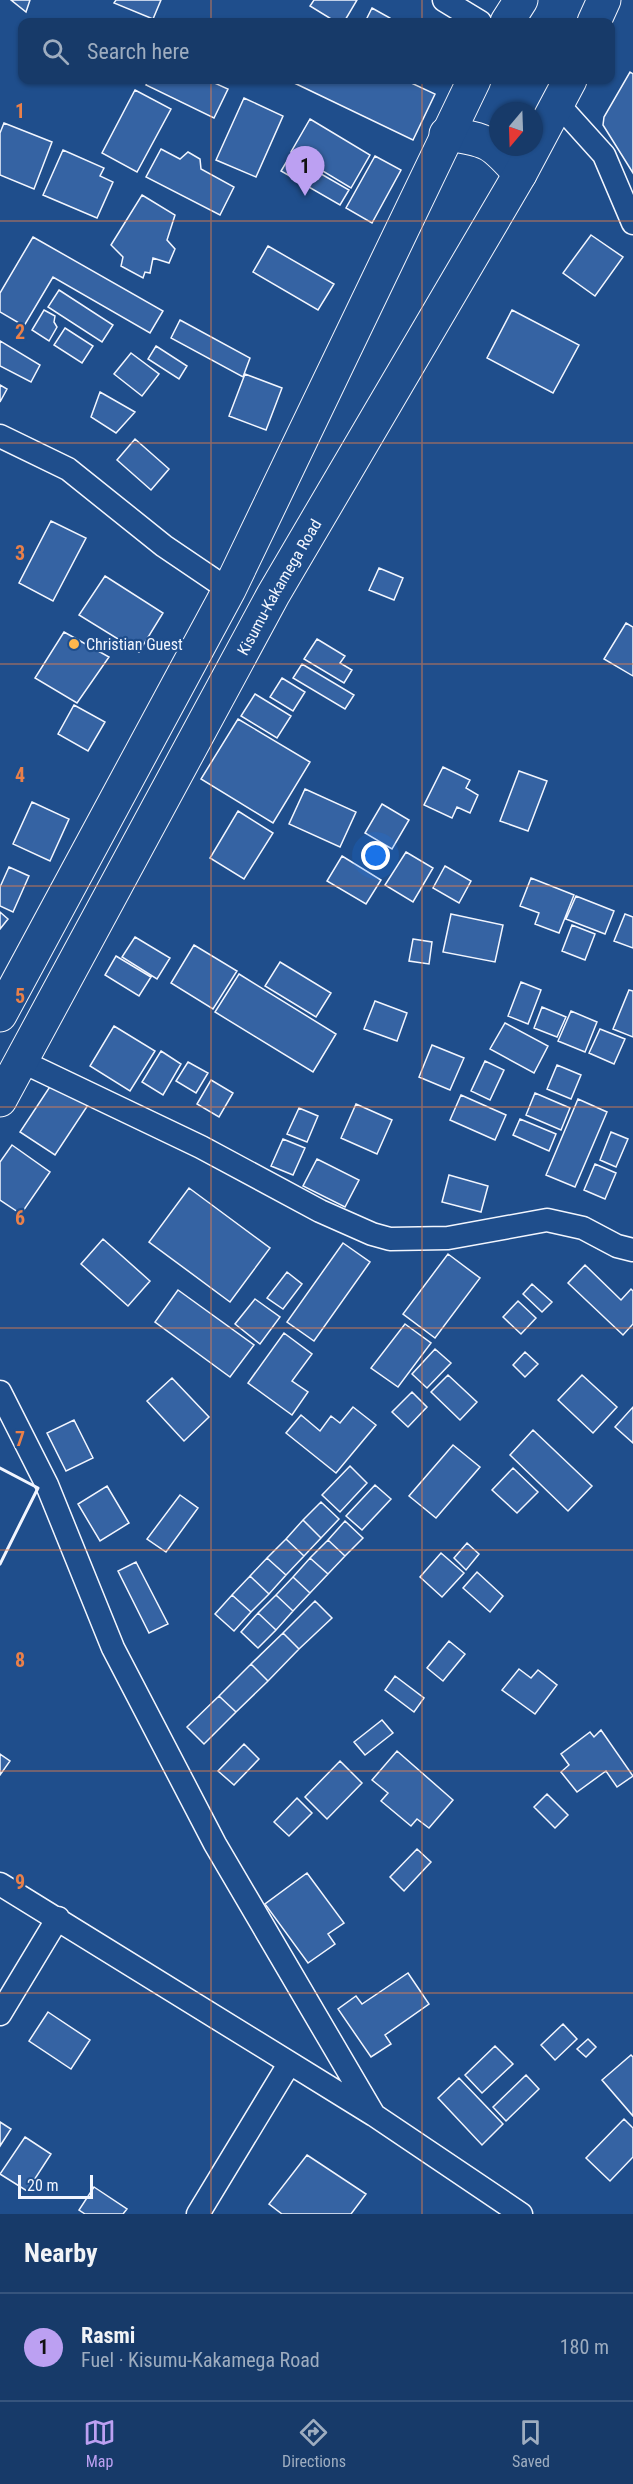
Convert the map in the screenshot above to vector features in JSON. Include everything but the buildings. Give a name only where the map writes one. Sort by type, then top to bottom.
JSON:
[{"type":"highway","points":[[510,18],[521,0]]},
{"type":"highway","points":[[596,18],[604,0]]},
{"type":"highway","points":[[0,1015],[229,590],[472,84]]},
{"type":"highway","name":"Kisumu-Kakamega Road","points":[[0,1100],[273,595],[520,174],[564,92]]},
{"type":"highway","points":[[446,134],[477,138],[489,143],[520,174]]},
{"type":"street","points":[[444,0],[473,18]]},
{"type":"street","points":[[564,92],[604,155],[633,223]]},
{"type":"street","points":[[0,436],[68,468],[164,546],[229,590]]},
{"type":"street","points":[[21,1061],[201,1147],[320,1211],[372,1234],[390,1239],[448,1238],[547,1220],[583,1228],[617,1246],[633,1250]]},
{"type":"street","points":[[0,1392],[47,1485],[118,1658],[215,1844],[374,2115]]},
{"type":"street","points":[[0,1884],[374,2115],[521,2214]]},
{"type":"street","points":[[0,2014],[58,1918]]},
{"type":"street","points":[[198,2214],[289,2064]]},
{"type":"wall","points":[[0,1468],[38,1488],[0,1564]]},
{"type":"place","name":"Rasmi","points":[[305,196]]},
{"type":"place","name":"Christian Guest","points":[[74,644]]}]
